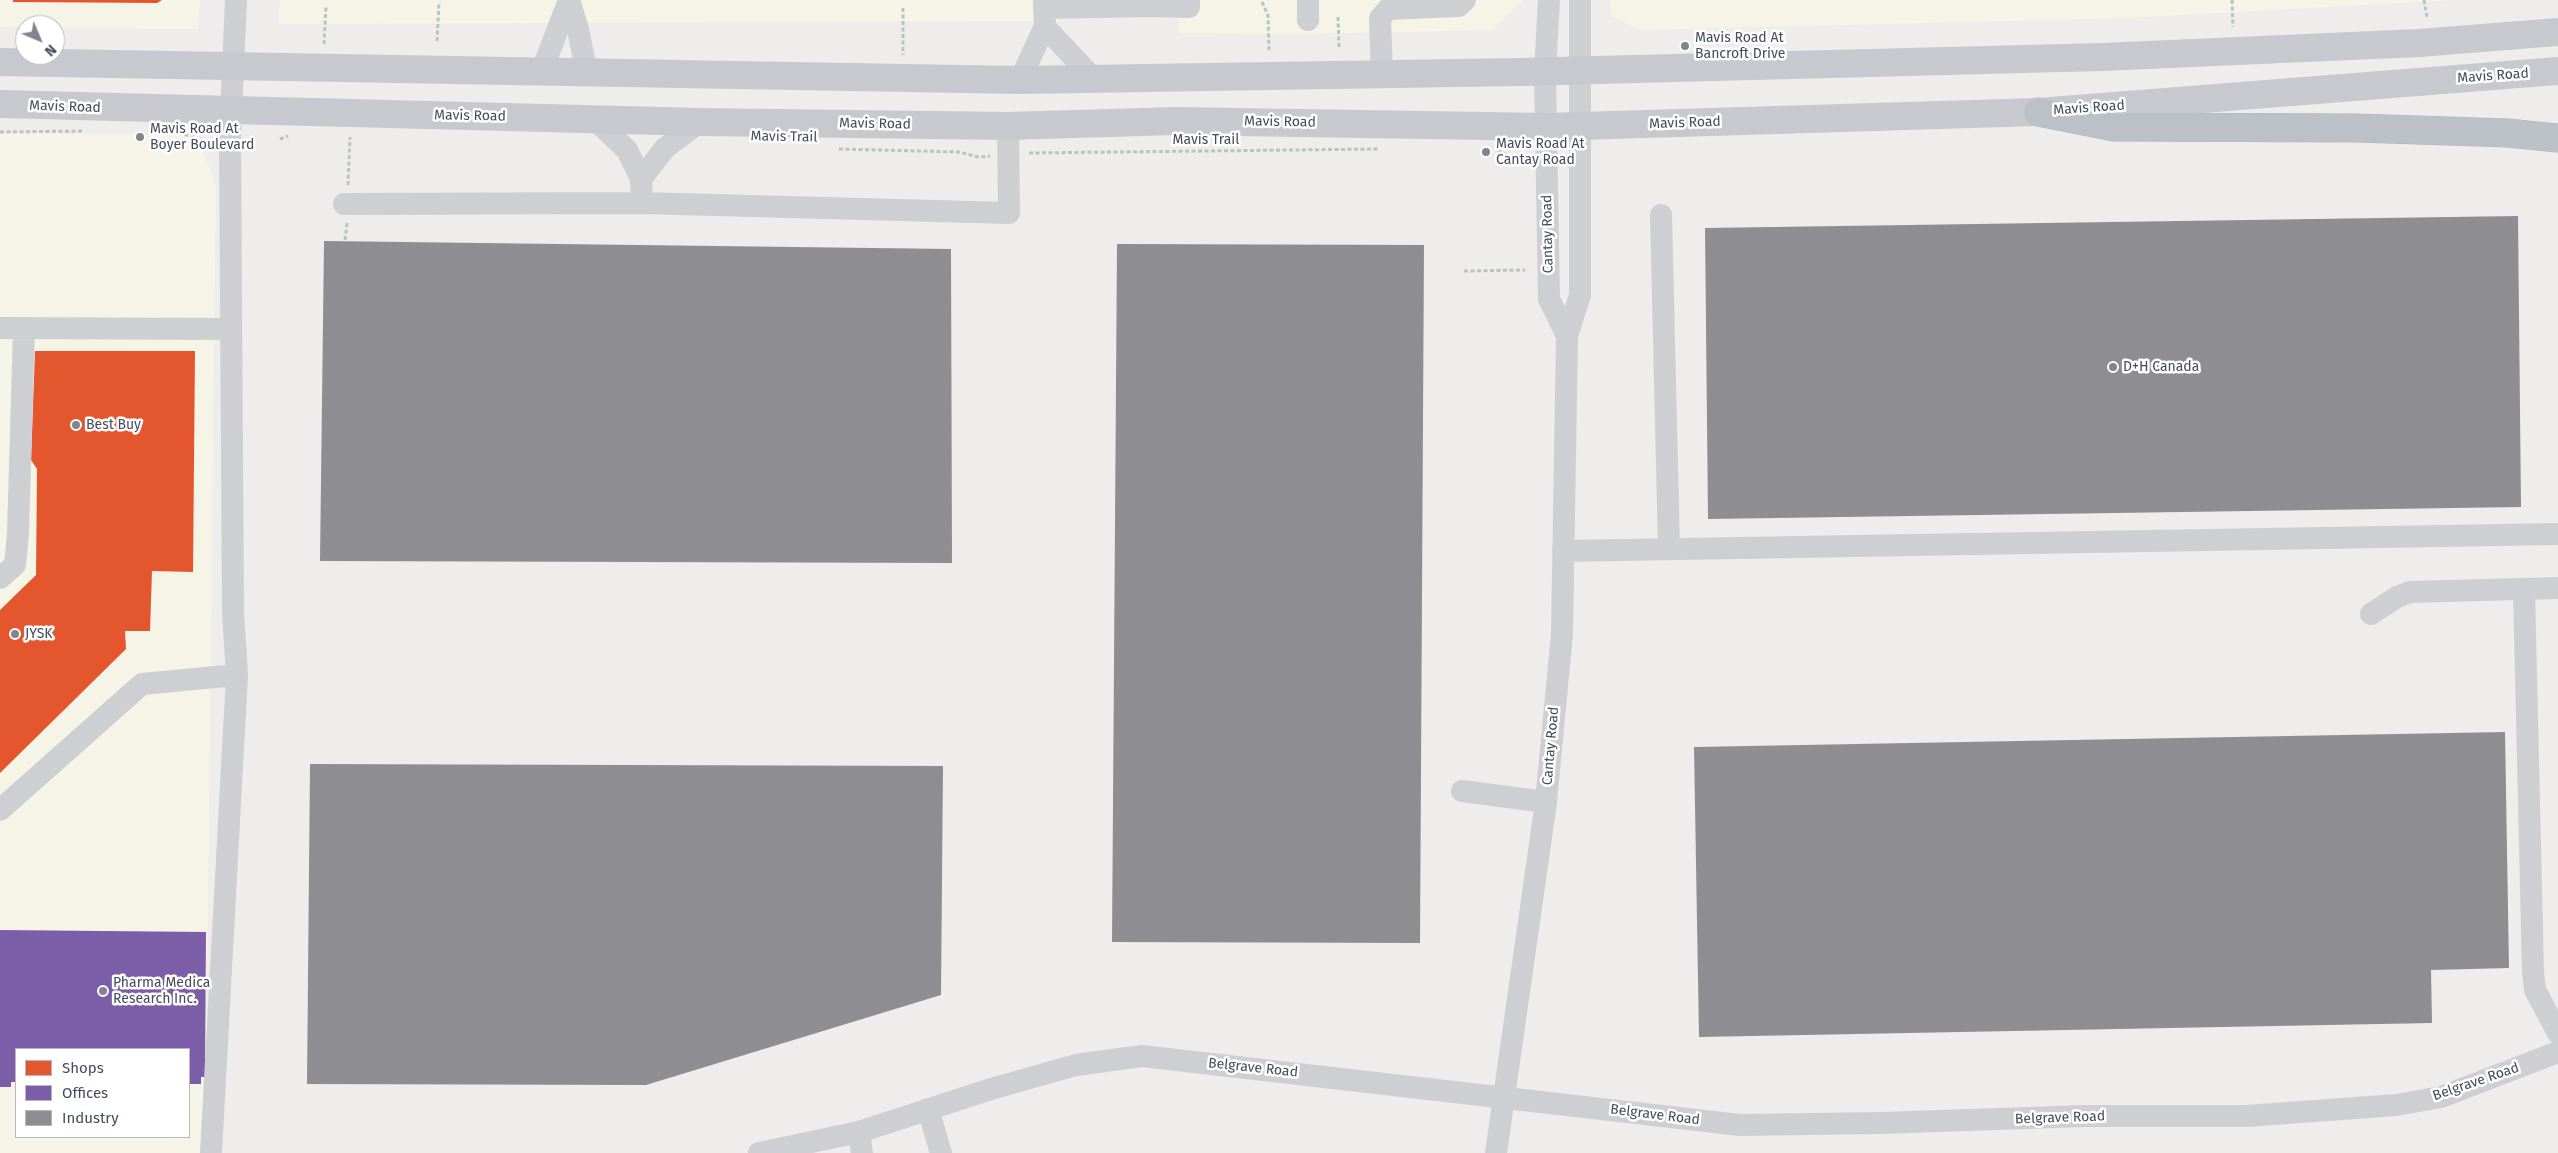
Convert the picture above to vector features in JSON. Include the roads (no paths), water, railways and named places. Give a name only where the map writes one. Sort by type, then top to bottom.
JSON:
[{"type":"highway","points":[[2038,112],[2114,127],[2357,128],[2508,134],[2558,138]]},
{"type":"main road","points":[[0,62],[232,68],[1020,80],[1545,72],[2112,56],[2419,43],[2558,32]]},
{"type":"main road","name":"Mavis Road","points":[[0,104],[700,122],[1008,126],[1176,121],[1547,127],[2038,112],[2558,71]]},
{"type":"street","points":[[211,1153],[236,675],[233,612],[230,111],[236,0]]},
{"type":"street","points":[[541,73],[569,0]]},
{"type":"street","points":[[569,0],[578,29],[587,74]]},
{"type":"street","points":[[1382,75],[1380,18],[1388,5],[1459,6],[1465,0]]},
{"type":"street","name":"Cantay Road","points":[[1548,0],[1545,72],[1549,299],[1567,336]]},
{"type":"street","name":"Cantay Road","points":[[1496,1153],[1546,802],[1562,634],[1567,336],[1580,295],[1580,0]]},
{"type":"street","points":[[1044,12],[1151,3],[1189,4]]},
{"type":"street","points":[[1044,12],[1094,79]]},
{"type":"street","points":[[1020,80],[1044,12]]},
{"type":"street","points":[[594,119],[627,150],[641,179],[642,203]]},
{"type":"street","points":[[641,179],[665,148],[700,122]]},
{"type":"street","points":[[344,204],[642,203],[1009,213],[1008,126]]},
{"type":"street","points":[[1661,215],[1669,548]]},
{"type":"street","points":[[0,328],[231,329]]},
{"type":"street","points":[[0,578],[15,565],[18,534],[24,328]]},
{"type":"street","points":[[1563,551],[2558,534]]},
{"type":"street","points":[[2371,614],[2397,597],[2410,592],[2558,588]]},
{"type":"street","points":[[2524,589],[2534,990],[2558,1033]]},
{"type":"street","points":[[0,810],[142,684],[236,675]]},
{"type":"street","points":[[1462,791],[1546,802]]},
{"type":"street","name":"Belgrave Road","points":[[759,1153],[860,1143],[928,1110],[1076,1065],[1142,1056],[1504,1096],[1740,1125],[1891,1123],[2085,1116],[2247,1116],[2396,1105],[2441,1097],[2558,1052]]},
{"type":"street","points":[[928,1110],[941,1153]]},
{"type":"place","name":"Mavis Road At Bancroft Drive","points":[[1685,46]]},
{"type":"place","name":"Mavis Road At Boyer Boulevard","points":[[140,137]]},
{"type":"place","name":"Mavis Road At Cantay Road","points":[[1486,152]]},
{"type":"place","name":"D+H Canada","points":[[2113,367]]},
{"type":"place","name":"Best Buy","points":[[76,425]]},
{"type":"place","name":"JYSK","points":[[15,634]]},
{"type":"place","name":"Pharma Medica Research Inc.","points":[[103,991]]}]
